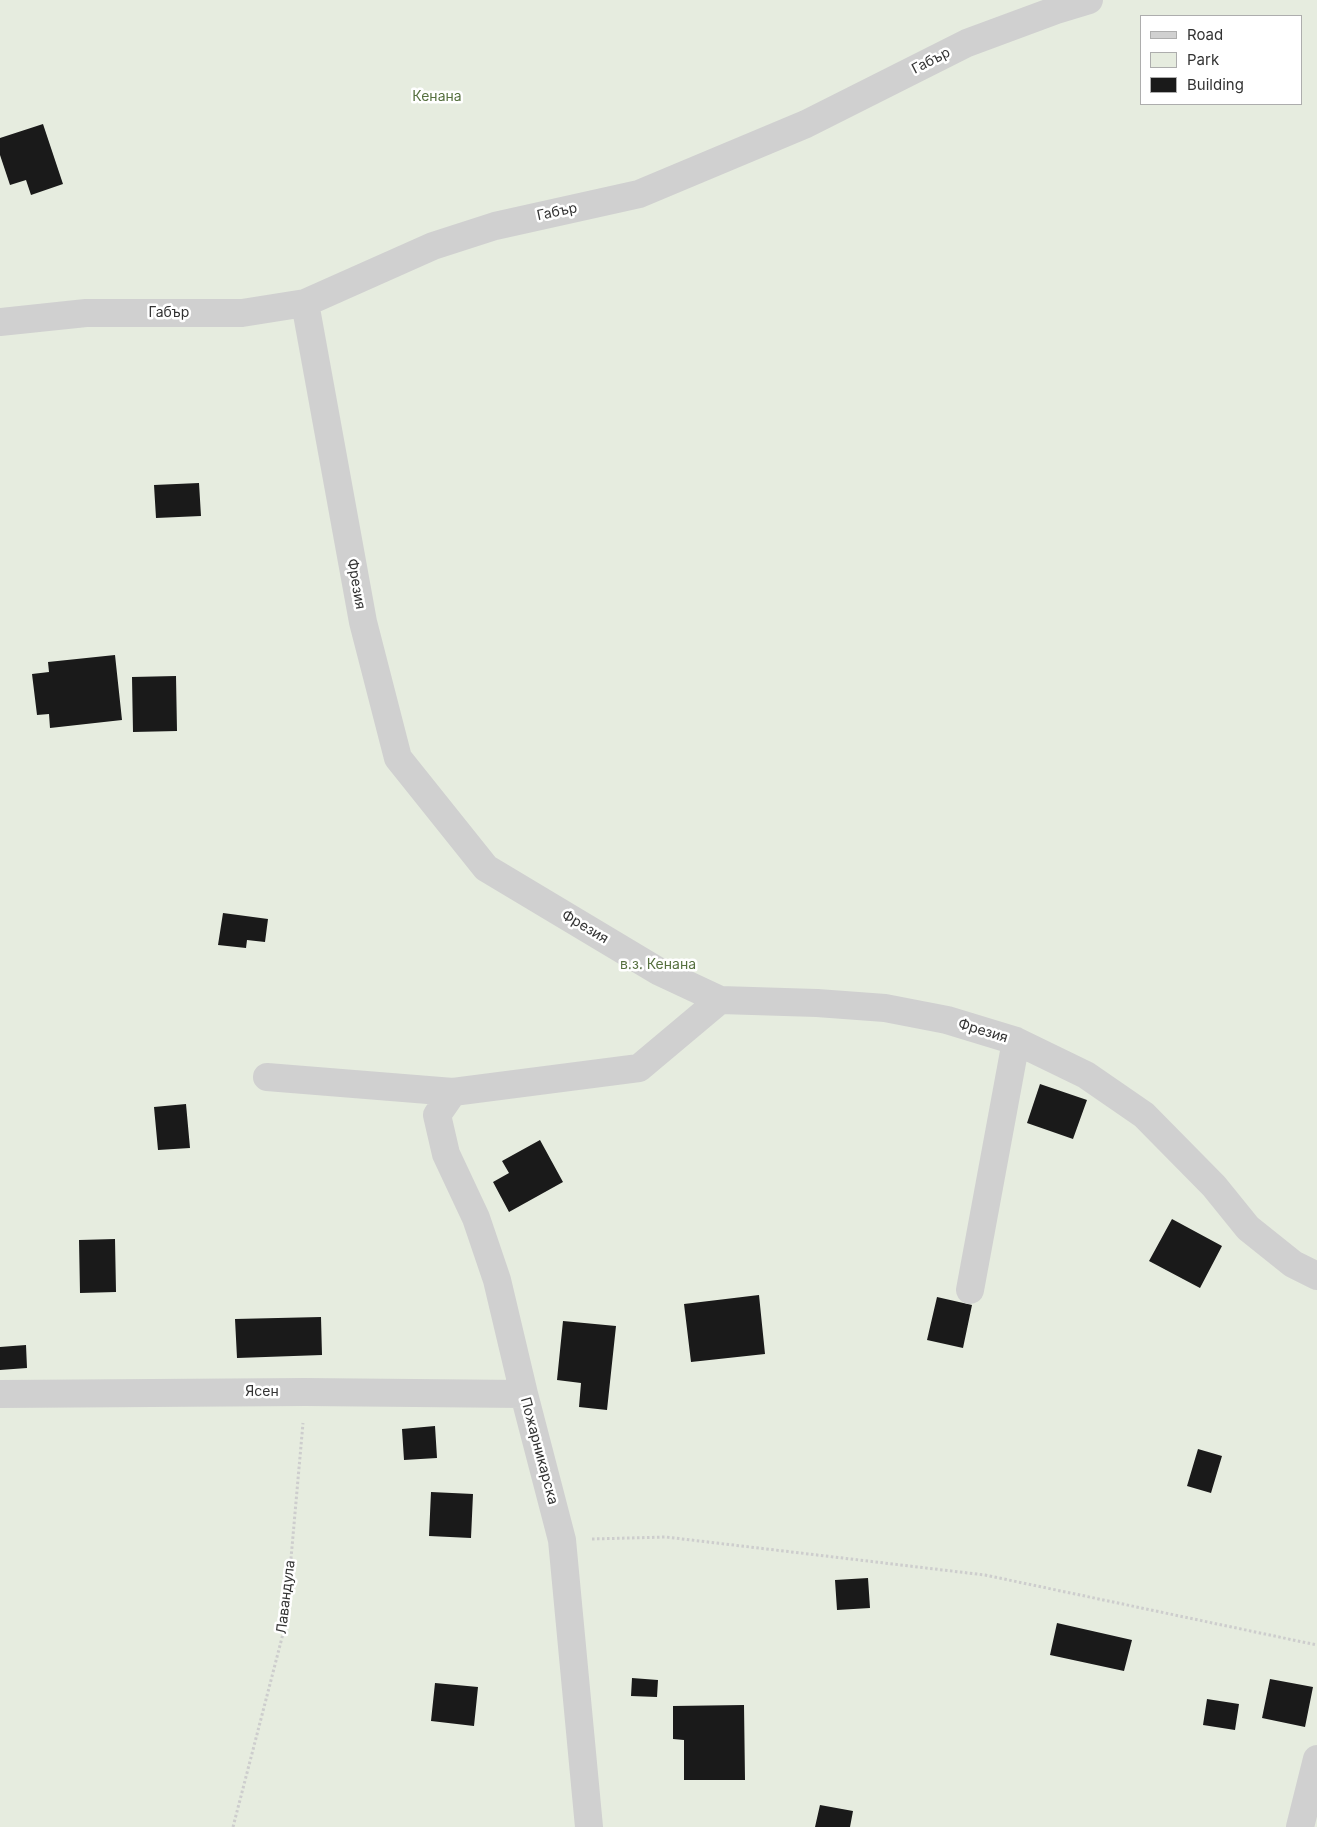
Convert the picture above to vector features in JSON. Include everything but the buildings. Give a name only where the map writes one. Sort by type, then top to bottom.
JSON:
[{"type":"street","name":"Габър","points":[[0,322],[86,313],[242,313],[305,303],[433,246],[495,226],[640,194],[806,124],[968,43],[1056,10],[1089,0]]},
{"type":"street","name":"Фрезия","points":[[305,303],[363,622],[398,758],[486,868],[658,971],[720,1000],[818,1003],[885,1008],[947,1020],[1016,1041],[1086,1075],[1144,1116],[1214,1186],[1248,1228],[1293,1264],[1317,1276]]},
{"type":"street","points":[[268,1077],[453,1092],[639,1068],[720,1000]]},
{"type":"street","points":[[970,1290],[1016,1041]]},
{"type":"street","name":"Пожарникарска","points":[[453,1092],[437,1115],[446,1154],[476,1218],[497,1280],[562,1540],[589,1827]]},
{"type":"street","name":"Ясен","points":[[0,1394],[305,1392],[524,1394]]},
{"type":"street","points":[[1300,1827],[1317,1759]]},
{"type":"path","name":"Лавандула","points":[[233,1827],[285,1626],[305,1392]]},
{"type":"path","points":[[562,1540],[666,1537],[985,1575],[1317,1645]]},
{"type":"green space","name":"в.з. Кенана","points":[[0,0],[1317,0],[1317,1827],[0,1827]]},
{"type":"park label","name":"Кенана","points":[[437,97]]}]
